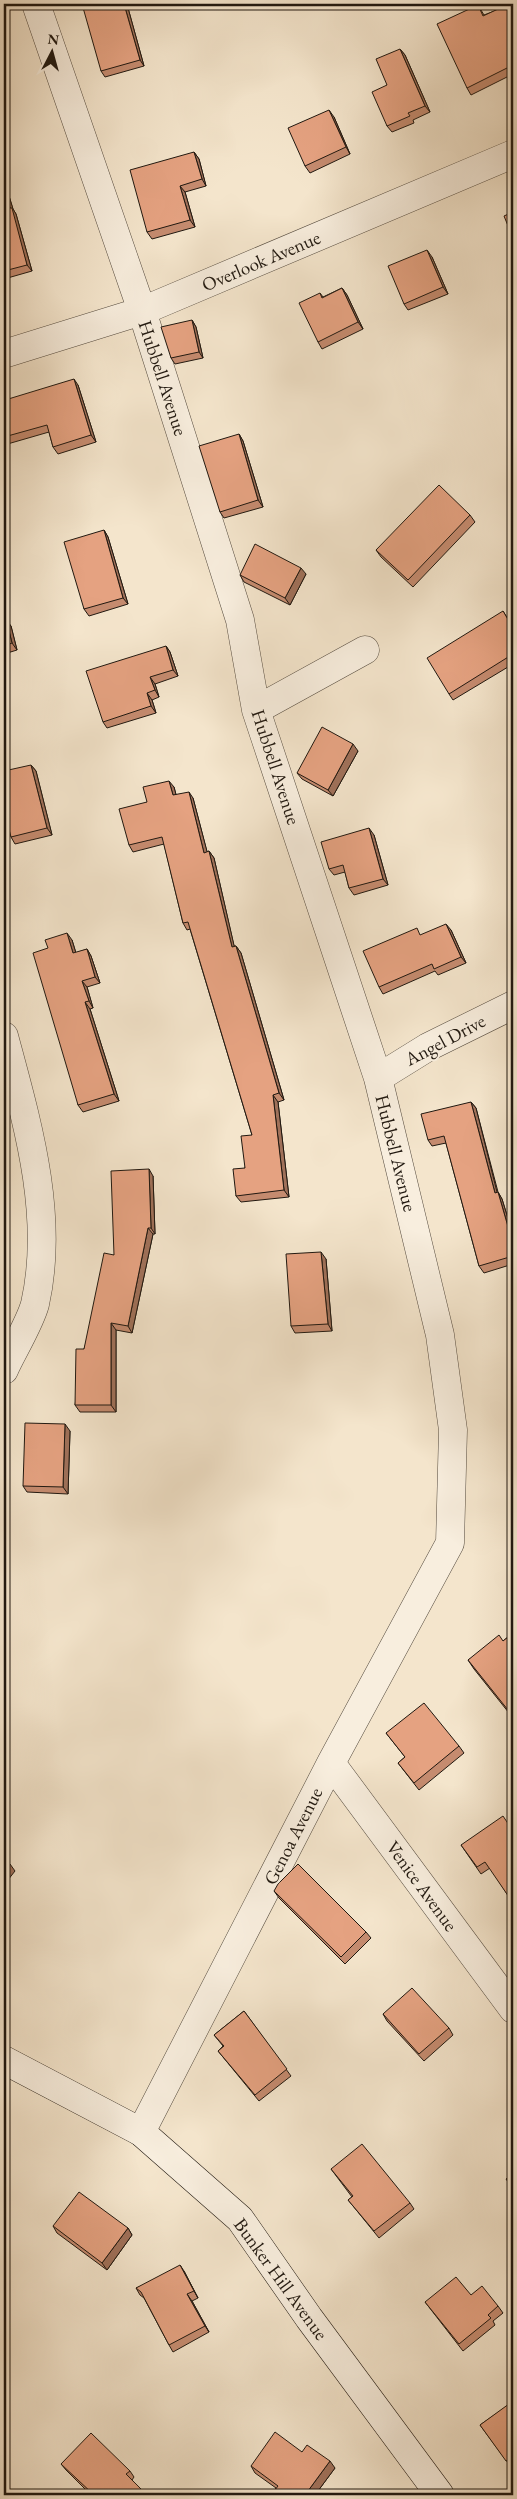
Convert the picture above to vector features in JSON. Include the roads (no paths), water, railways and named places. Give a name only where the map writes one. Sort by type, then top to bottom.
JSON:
[{"type":"street","name":"Hubbell Avenue","points":[[36,4],[142,311],[240,620],[256,710],[378,1078],[440,1336],[453,1430],[450,1543]]},
{"type":"street","name":"Overlook Avenue","points":[[4,354],[142,311],[513,154]]},
{"type":"street","points":[[256,710],[365,650]]},
{"type":"street","name":"Angel Drive","points":[[378,1078],[428,1047],[513,1005]]},
{"type":"street","points":[[4,1036],[28,1125],[43,1228],[34,1306],[4,1370]]},
{"type":"street","name":"Genoa Avenue","points":[[141,2132],[331,1762],[450,1543]]},
{"type":"street","name":"Venice Avenue","points":[[331,1762],[513,2009]]},
{"type":"street","name":"Bunker Hill Avenue","points":[[4,2060],[141,2132],[240,2219],[309,2318],[440,2495]]}]
